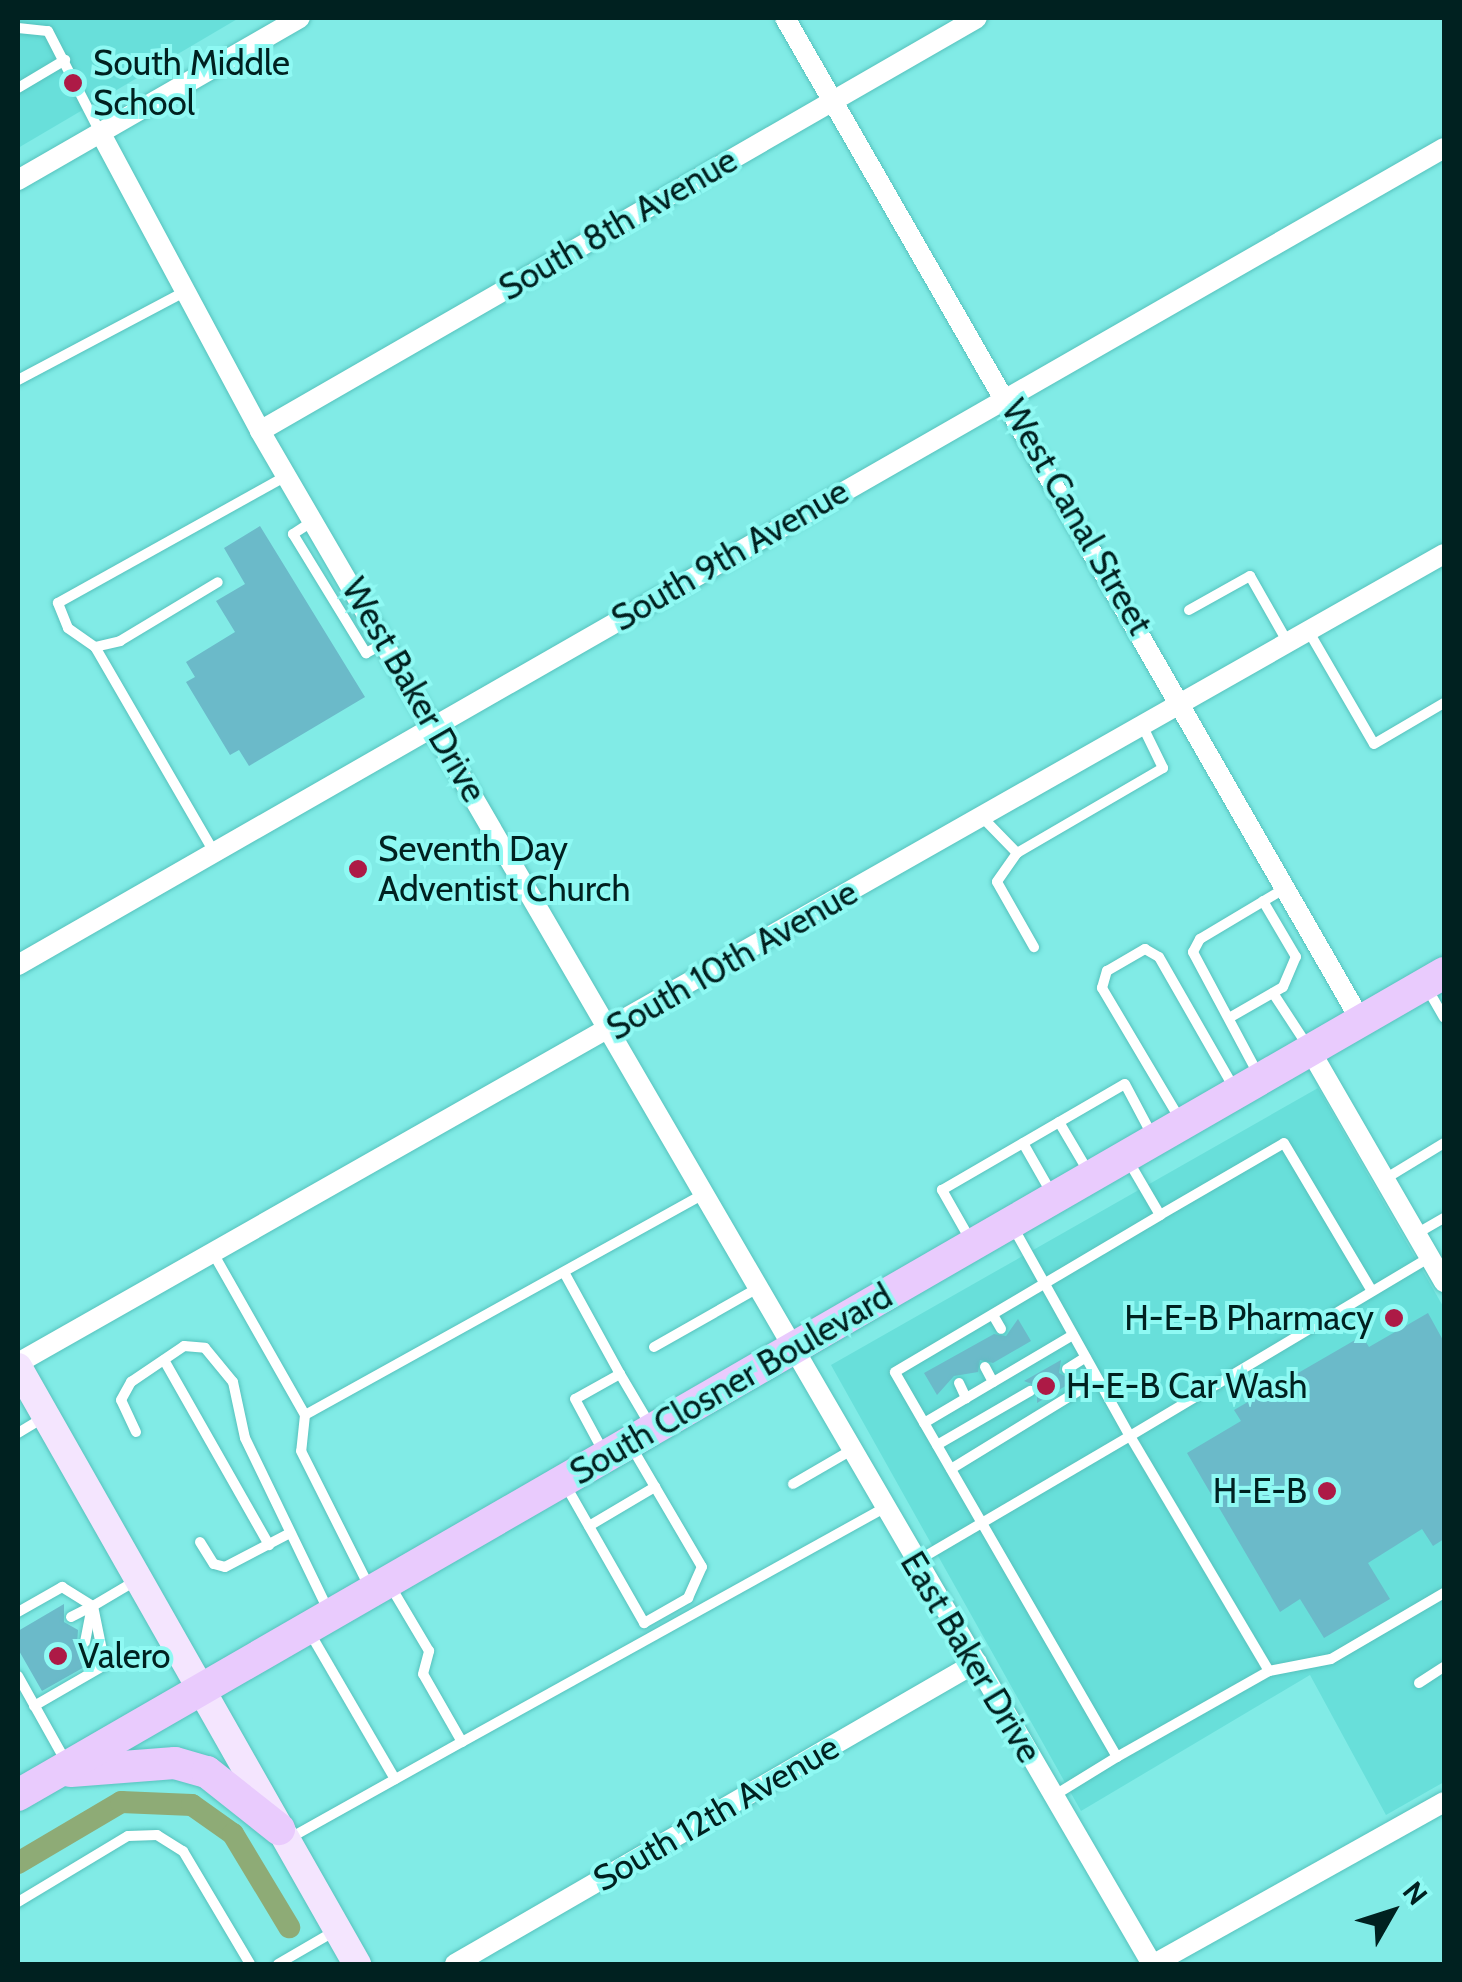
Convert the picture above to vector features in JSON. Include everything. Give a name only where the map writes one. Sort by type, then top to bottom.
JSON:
[{"type":"main road","name":"South Closner Boulevard","points":[[18,1796],[1435,979]]},
{"type":"main road","points":[[18,1365],[357,1964]]},
{"type":"main road","points":[[62,1770],[175,1763],[207,1772],[282,1835]]},
{"type":"street","points":[[18,180],[300,18]]},
{"type":"street","name":"West Canal Street","points":[[785,18],[1182,698],[1284,889],[1361,1021]]},
{"type":"street","name":"South 8th Avenue","points":[[260,431],[977,18]]},
{"type":"street","name":"West Baker Drive","points":[[100,132],[260,431],[436,724],[608,1033],[793,1348]]},
{"type":"street","name":"South 9th Avenue","points":[[18,965],[1006,395],[1444,148]]},
{"type":"street","name":"South 10th Avenue","points":[[18,1365],[608,1033],[1182,698],[1442,560]]},
{"type":"street","points":[[1310,1050],[1444,1282]]},
{"type":"street","name":"East Baker Drive","points":[[793,1348],[912,1564],[977,1662],[1153,1964]]},
{"type":"street","name":"South 12th Avenue","points":[[455,1964],[977,1662]]},
{"type":"street","points":[[1153,1964],[1444,1802]]},
{"type":"lane","points":[[18,28],[42,26],[65,60],[100,132]]},
{"type":"lane","points":[[18,88],[65,60]]},
{"type":"lane","points":[[18,380],[184,292]]},
{"type":"lane","points":[[214,852],[96,647],[68,628],[58,602],[286,475]]},
{"type":"lane","points":[[1189,610],[1250,576],[1288,643]]},
{"type":"lane","points":[[96,647],[120,641],[218,582]]},
{"type":"lane","points":[[1309,632],[1374,744],[1444,704]]},
{"type":"lane","points":[[1034,947],[997,882],[1017,853],[1163,768],[1140,722]]},
{"type":"lane","points":[[980,816],[1017,853]]},
{"type":"lane","points":[[1249,1086],[1228,1018],[1195,945],[1284,889]]},
{"type":"lane","points":[[1263,901],[1296,958]]},
{"type":"lane","points":[[1228,1018],[1274,993],[1296,958],[1317,945]]},
{"type":"lane","points":[[1160,1215],[1154,1140],[1102,988],[1107,970],[1146,949],[1159,957],[1249,1086]]},
{"type":"lane","points":[[1435,979],[1444,1018]]},
{"type":"lane","points":[[1274,993],[1310,1050]]},
{"type":"lane","points":[[973,1245],[942,1190],[1023,1142],[1125,1084],[1154,1140]]},
{"type":"lane","points":[[1059,1122],[1091,1176]]},
{"type":"lane","points":[[1023,1142],[1055,1198]]},
{"type":"lane","points":[[1117,1757],[895,1372],[1284,1143],[1372,1292]]},
{"type":"lane","points":[[1385,1179],[1444,1143]]},
{"type":"lane","points":[[306,1415],[565,1274],[702,1194]]},
{"type":"lane","points":[[1416,1234],[1444,1218]]},
{"type":"lane","points":[[1011,1223],[1130,1436],[1269,1671]]},
{"type":"lane","points":[[214,1254],[306,1415],[301,1451],[380,1587],[429,1652],[423,1674],[462,1742]]},
{"type":"lane","points":[[912,1564],[1430,1257]]},
{"type":"lane","points":[[565,1274],[620,1374],[629,1443]]},
{"type":"lane","points":[[654,1347],[758,1288]]},
{"type":"lane","points":[[993,1315],[1001,1330]]},
{"type":"lane","points":[[965,1331],[973,1346]]},
{"type":"lane","points":[[924,1423],[1073,1335]]},
{"type":"lane","points":[[136,1432],[122,1400],[131,1382],[184,1346],[205,1348],[227,1371],[244,1408],[244,1438],[288,1534],[319,1622],[395,1779]]},
{"type":"lane","points":[[938,1346],[946,1361]]},
{"type":"lane","points":[[1013,1352],[1020,1366]]},
{"type":"lane","points":[[1066,1369],[1086,1357]]},
{"type":"lane","points":[[164,1360],[269,1544]]},
{"type":"lane","points":[[985,1368],[993,1382]]},
{"type":"lane","points":[[563,1481],[644,1623],[688,1598],[702,1567],[629,1443],[576,1399],[620,1374]]},
{"type":"lane","points":[[951,1469],[1098,1379]]},
{"type":"lane","points":[[958,1383],[966,1398]]},
{"type":"lane","points":[[937,1446],[1030,1391]]},
{"type":"lane","points":[[18,1432],[45,1417]]},
{"type":"lane","points":[[793,1484],[850,1451]]},
{"type":"lane","points":[[589,1526],[655,1487]]},
{"type":"lane","points":[[282,1835],[395,1779],[882,1509]]},
{"type":"lane","points":[[200,1542],[214,1564],[225,1566],[288,1534]]},
{"type":"lane","points":[[71,1618],[138,1580]]},
{"type":"lane","points":[[18,1612],[62,1587],[92,1606],[105,1666],[34,1706]]},
{"type":"lane","points":[[1054,1796],[1269,1671],[1330,1659],[1444,1593]]},
{"type":"lane","points":[[85,1642],[92,1606]]},
{"type":"lane","points":[[1419,1683],[1444,1667]]},
{"type":"lane","points":[[32,1674],[19,1678],[62,1770]]},
{"type":"lane","points":[[18,1902],[128,1836],[157,1836],[183,1851],[250,1964]]},
{"type":"lane","points":[[278,1964],[336,1930]]},
{"type":"shaded area","name":"South Middle School","points":[[18,18],[239,18],[18,148]]},
{"type":"shaded area","points":[[1318,1088],[1444,1308],[1444,1782],[1386,1815],[1310,1675],[1081,1811],[831,1365]]},
{"type":"building","points":[[260,526],[365,697],[249,766],[239,750],[230,755],[186,682],[195,677],[186,662],[235,632],[216,601],[245,584],[224,548]]},
{"type":"building","name":"H-E-B","points":[[1428,1313],[1444,1342],[1444,1539],[1433,1546],[1422,1529],[1368,1563],[1390,1599],[1324,1638],[1300,1599],[1280,1612],[1187,1453],[1241,1421],[1234,1410],[1362,1336],[1369,1347]]},
{"type":"building","points":[[1018,1319],[1031,1341],[993,1363],[980,1360],[978,1372],[954,1376],[937,1395],[924,1373],[994,1334],[1006,1336]]},
{"type":"building","name":"H-E-B Car Wash","points":[[1061,1360],[1059,1373],[1074,1381],[1037,1403],[1037,1386],[1024,1381]]},
{"type":"building","name":"Valero","points":[[64,1604],[64,1622],[78,1630],[77,1646],[95,1661],[42,1691],[18,1649],[18,1631]]},
{"type":"waterway","points":[[18,1863],[121,1802],[192,1805],[233,1834],[289,1927]]},
{"type":"place","name":"South Middle School","points":[[73,83]]},
{"type":"place","name":"Seventh Day Adventist Church","points":[[358,869]]},
{"type":"place","name":"H-E-B Pharmacy","points":[[1394,1318]]},
{"type":"place","name":"H-E-B Car Wash","points":[[1046,1386]]},
{"type":"place","name":"H-E-B","points":[[1327,1491]]},
{"type":"place","name":"Valero","points":[[58,1656]]}]
